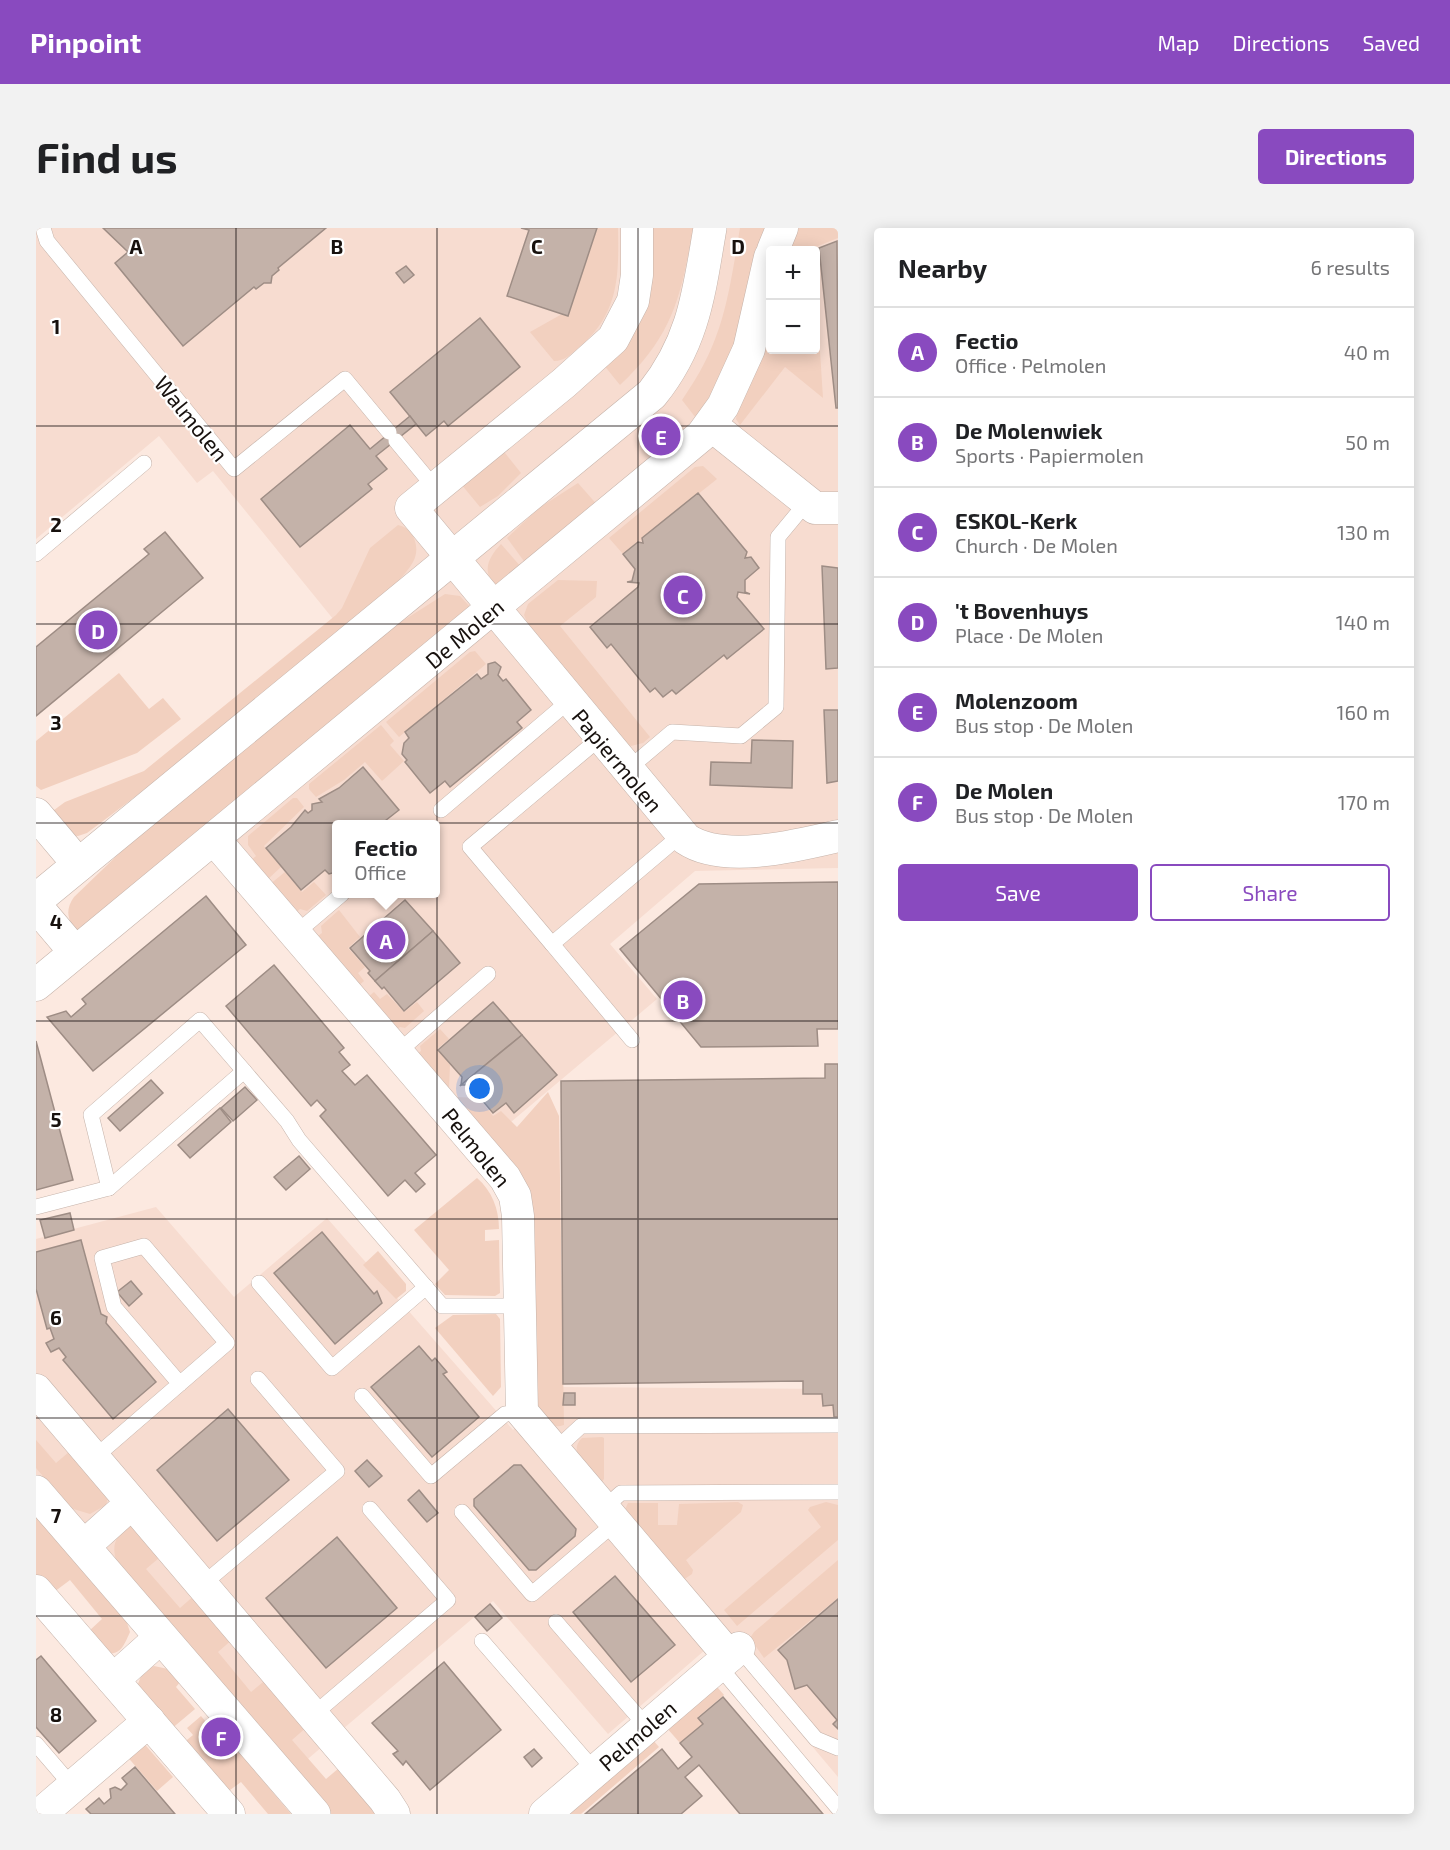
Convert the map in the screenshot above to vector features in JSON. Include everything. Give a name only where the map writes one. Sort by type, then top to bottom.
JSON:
[{"type":"street","points":[[453,559],[411,508],[572,377],[613,339],[633,301],[637,275],[637,228]]},
{"type":"street","points":[[36,900],[639,405],[663,380],[687,339],[693,320],[710,228]]},
{"type":"street","points":[[775,246],[782,228]]},
{"type":"street","name":"De Molen","points":[[36,985],[691,446],[711,425],[749,349],[766,278]]},
{"type":"street","points":[[711,425],[815,508],[838,508]]},
{"type":"street","name":"Papiermolen","points":[[453,559],[681,835],[694,844],[726,851],[763,850],[838,836]]},
{"type":"street","points":[[36,814],[79,865]]},
{"type":"street","name":"Pelmolen","points":[[214,839],[511,1187],[518,1216],[522,1412]]},
{"type":"street","points":[[36,906],[75,952]]},
{"type":"street","points":[[36,1390],[313,1715],[394,1814]]},
{"type":"street","points":[[522,1412],[729,1656]]},
{"type":"street","points":[[36,1492],[314,1814]]},
{"type":"street","points":[[84,1546],[132,1503]]},
{"type":"street","points":[[36,1591],[229,1814]]},
{"type":"street","points":[[113,1680],[161,1636]]},
{"type":"street","name":"Pelmolen","points":[[545,1814],[729,1656]]},
{"type":"street","points":[[44,1811],[149,1721]]},
{"type":"lane","name":"Walmolen","points":[[43,228],[47,241],[234,469],[345,379],[435,488]]},
{"type":"lane","points":[[36,554],[144,463]]},
{"type":"lane","points":[[627,771],[672,732],[741,736],[776,707],[778,537],[807,502]]},
{"type":"lane","points":[[441,810],[569,701]]},
{"type":"lane","points":[[600,738],[470,847],[632,1040]]},
{"type":"lane","points":[[552,944],[681,835]]},
{"type":"lane","points":[[295,934],[337,898]]},
{"type":"lane","points":[[398,1052],[488,974]]},
{"type":"lane","points":[[109,1188],[92,1115],[200,1020],[286,1121],[299,1140],[442,1306],[519,1306]]},
{"type":"lane","points":[[36,1207],[109,1188],[244,1071]]},
{"type":"lane","points":[[94,1458],[180,1384],[227,1343],[144,1246],[102,1258],[114,1306],[180,1384]]},
{"type":"lane","points":[[259,1283],[332,1368],[426,1287]]},
{"type":"lane","points":[[202,1585],[337,1471],[258,1379]]},
{"type":"lane","points":[[362,1396],[431,1476],[505,1414],[522,1412]]},
{"type":"lane","points":[[554,1451],[581,1426],[838,1425]]},
{"type":"lane","points":[[462,1512],[532,1594],[610,1515],[621,1493],[838,1492]]},
{"type":"lane","points":[[313,1715],[448,1600],[370,1509]]},
{"type":"lane","points":[[556,1622],[647,1727]]},
{"type":"lane","points":[[482,1641],[595,1771]]},
{"type":"lane","points":[[729,1656],[816,1739],[838,1748]]},
{"type":"lane","points":[[729,1656],[838,1808]]},
{"type":"lane","points":[[36,1744],[73,1787]]},
{"type":"shaded area","points":[[36,228],[838,228],[838,868],[695,871],[610,944],[657,999],[473,1154],[183,815],[368,662],[213,471],[197,483],[159,436],[36,539]]},
{"type":"shaded area","points":[[597,228],[618,228],[618,262],[614,294],[602,322],[592,335],[568,357],[554,361],[530,332],[562,314],[568,316]]},
{"type":"shaded area","points":[[646,228],[693,228],[684,275],[672,314],[652,349],[620,385],[603,364]]},
{"type":"shaded area","points":[[740,228],[771,228],[744,330],[699,422],[682,400],[716,338],[732,276]]},
{"type":"shaded area","points":[[799,228],[838,228],[838,238],[818,246],[791,246]]},
{"type":"shaded area","points":[[766,345],[766,354],[820,354],[820,351],[823,398],[785,367],[740,425],[736,419],[737,413]]},
{"type":"shaded area","points":[[501,448],[521,473],[498,496],[480,507],[461,484]]},
{"type":"shaded area","points":[[703,466],[717,479],[623,554],[609,538],[695,467]]},
{"type":"shaded area","points":[[578,483],[600,508],[526,564],[507,538],[539,508]]},
{"type":"shaded area","points":[[398,525],[412,534],[416,545],[415,557],[406,572],[385,594],[177,764],[87,833],[78,836],[67,835],[50,813],[65,802],[144,771],[336,615],[342,608],[370,548]]},
{"type":"shaded area","points":[[501,544],[521,567],[498,588],[489,577],[488,566],[492,555]]},
{"type":"shaded area","points":[[558,580],[597,581],[596,597],[560,626],[650,737],[643,743],[631,746],[626,743],[527,622],[524,615],[528,604]]},
{"type":"shaded area","points":[[445,594],[460,596],[472,609],[79,933],[72,925],[69,916],[71,902],[131,842],[390,629]]},
{"type":"shaded area","points":[[475,651],[486,664],[399,737],[386,722],[470,652]]},
{"type":"shaded area","points":[[119,673],[149,709],[163,698],[181,719],[137,753],[41,790],[36,786],[36,741]]},
{"type":"shaded area","points":[[381,725],[394,741],[390,745],[404,761],[382,781],[365,762],[344,780],[316,797],[309,789],[309,784]]},
{"type":"shaded area","points":[[293,798],[297,798],[304,807],[264,846],[281,867],[266,881],[249,862],[256,856],[248,845],[248,836]]},
{"type":"shaded area","points":[[285,872],[302,892],[314,882],[326,895],[307,911],[300,909],[294,914],[269,885]]},
{"type":"shaded area","points":[[339,910],[360,937],[348,948],[365,967],[358,973],[364,981],[357,987],[314,939],[322,933],[321,926]]},
{"type":"shaded area","points":[[374,992],[380,999],[387,994],[404,1012],[417,1002],[424,1011],[405,1028],[400,1027],[395,1031],[366,999]]},
{"type":"shaded area","points":[[440,1029],[449,1039],[437,1049],[450,1065],[449,1088],[445,1091],[415,1056],[421,1051],[420,1046]]},
{"type":"shaded area","points":[[548,1092],[559,1116],[564,1425],[559,1426],[547,1423],[535,1409],[532,1223],[453,1100],[457,1097],[479,1098],[493,1116],[501,1111],[517,1127]]},
{"type":"shaded area","points":[[477,1178],[491,1195],[498,1214],[499,1229],[485,1230],[485,1241],[499,1240],[500,1293],[495,1296],[445,1295],[435,1284],[449,1270],[414,1230]]},
{"type":"shaded area","points":[[156,1207],[234,1297],[327,1218],[513,1430],[559,1387],[838,1389],[838,1777],[720,1637],[608,1734],[493,1601],[289,1775],[96,1553],[36,1604],[36,1239]]},
{"type":"shaded area","points":[[378,1251],[406,1284],[406,1291],[396,1299],[363,1265]]},
{"type":"shaded area","points":[[496,1314],[500,1319],[501,1387],[493,1396],[435,1328],[453,1315]]},
{"type":"shaded area","points":[[582,1438],[604,1438],[604,1479],[600,1484],[581,1462],[577,1450]]},
{"type":"shaded area","points":[[36,1440],[56,1463],[69,1452],[108,1498],[106,1505],[90,1514],[70,1508],[36,1468]]},
{"type":"shaded area","points":[[738,1502],[743,1505],[741,1512],[686,1560],[693,1570],[692,1574],[683,1580],[624,1512],[628,1503],[658,1503],[658,1525],[677,1525],[679,1504]]},
{"type":"shaded area","points":[[826,1502],[838,1505],[838,1540],[737,1626],[724,1610],[821,1527],[808,1510],[810,1507]]},
{"type":"shaded area","points":[[36,1513],[126,1620],[130,1632],[124,1645],[115,1653],[105,1653],[89,1631],[102,1619],[70,1580],[50,1595],[36,1579]]},
{"type":"shaded area","points":[[128,1526],[134,1526],[159,1558],[146,1569],[180,1608],[196,1594],[234,1638],[218,1652],[251,1692],[268,1678],[308,1726],[292,1740],[326,1779],[339,1768],[376,1814],[330,1814],[117,1563],[114,1552],[115,1542]]},
{"type":"shaded area","points":[[838,1560],[838,1598],[764,1658],[750,1638],[754,1632]]},
{"type":"shaded area","points":[[154,1666],[168,1669],[180,1682],[176,1687],[195,1709],[170,1730],[136,1689],[143,1671]]},
{"type":"shaded area","points":[[711,1687],[718,1688],[724,1695],[698,1717],[703,1724],[680,1743],[666,1727]]},
{"type":"shaded area","points":[[201,1716],[223,1742],[228,1739],[291,1814],[268,1814],[241,1782],[226,1793],[182,1744],[193,1735],[187,1728]]},
{"type":"shaded area","points":[[651,1738],[659,1747],[581,1814],[562,1814]]},
{"type":"shaded area","points":[[141,1740],[173,1777],[157,1791],[125,1754]]},
{"type":"building","points":[[103,228],[326,228],[278,268],[279,270],[272,276],[271,283],[264,283],[256,289],[254,287],[183,346],[115,263],[128,252]]},
{"type":"building","points":[[521,228],[597,228],[568,316],[507,296],[529,230]]},
{"type":"building","points":[[837,241],[838,408],[836,408],[820,248]]},
{"type":"building","points":[[406,266],[414,275],[404,283],[396,273]]},
{"type":"building","points":[[480,318],[520,367],[448,426],[444,421],[426,436],[390,392]]},
{"type":"building","points":[[410,416],[416,424],[376,456],[387,469],[368,484],[372,489],[300,547],[261,499],[350,425],[370,449]]},
{"type":"building","points":[[698,493],[747,552],[745,558],[751,557],[759,568],[745,580],[745,592],[750,594],[738,592],[737,597],[764,629],[727,659],[724,655],[676,694],[672,690],[663,697],[655,688],[650,692],[611,644],[607,648],[590,627],[638,587],[639,583],[627,582],[632,581],[635,569],[623,554],[638,542],[643,543],[642,538]]},
{"type":"building","points":[[165,532],[203,578],[36,716],[36,647],[149,554],[144,549]]},
{"type":"building","points":[[822,566],[838,568],[838,668],[826,669]]},
{"type":"building","points":[[495,662],[501,667],[498,675],[503,681],[506,679],[531,710],[517,722],[522,728],[450,787],[445,781],[430,793],[405,762],[407,760],[402,754],[404,743],[409,738],[405,732],[477,674],[481,679],[488,674],[488,664]]},
{"type":"building","points":[[824,710],[838,710],[838,781],[827,783]]},
{"type":"building","points":[[752,740],[793,741],[792,788],[710,785],[711,762],[751,763]]},
{"type":"building","points":[[363,767],[399,810],[386,820],[332,820],[332,873],[329,874],[325,870],[301,890],[266,848],[291,827],[305,810],[308,813],[312,810],[312,804],[322,802],[319,799],[339,788]]},
{"type":"building","points":[[838,882],[838,1029],[817,1029],[818,1046],[701,1047],[620,949],[699,884]]},
{"type":"building","points":[[206,896],[246,945],[93,1071],[47,1017],[66,1011],[71,1017],[86,1004],[82,999]]},
{"type":"building","points":[[405,900],[433,931],[375,981],[368,973],[370,971],[350,948]]},
{"type":"building","points":[[433,931],[460,963],[404,1011],[384,987],[382,989],[375,981]]},
{"type":"building","points":[[274,965],[344,1048],[339,1052],[350,1065],[342,1071],[355,1085],[367,1075],[436,1155],[415,1173],[425,1184],[416,1192],[405,1180],[388,1196],[320,1116],[326,1110],[317,1100],[311,1106],[226,1006]]},
{"type":"building","points":[[493,1002],[522,1035],[461,1085],[462,1077],[438,1050]]},
{"type":"building","points":[[522,1035],[557,1075],[514,1113],[506,1103],[493,1113],[469,1085],[461,1085]]},
{"type":"building","points":[[36,1041],[73,1180],[36,1190]]},
{"type":"building","points":[[825,1064],[838,1064],[838,1417],[834,1417],[833,1405],[823,1406],[822,1394],[803,1394],[803,1381],[563,1384],[561,1081],[825,1078]]},
{"type":"building","points":[[151,1080],[163,1093],[120,1131],[108,1118]]},
{"type":"building","points":[[245,1087],[257,1100],[233,1121],[221,1108]]},
{"type":"building","points":[[220,1108],[231,1122],[190,1158],[178,1145]]},
{"type":"building","points":[[299,1156],[310,1169],[286,1190],[274,1177]]},
{"type":"building","points":[[70,1213],[74,1230],[45,1238],[40,1220]]},
{"type":"building","points":[[322,1232],[374,1294],[377,1291],[382,1303],[335,1344],[274,1273]]},
{"type":"building","points":[[81,1240],[101,1314],[107,1317],[106,1323],[156,1382],[113,1419],[63,1360],[66,1357],[59,1348],[51,1352],[46,1343],[54,1339],[50,1328],[47,1329],[36,1289],[36,1252]]},
{"type":"building","points":[[131,1281],[142,1294],[129,1306],[117,1292]]},
{"type":"building","points":[[419,1346],[432,1361],[435,1358],[447,1372],[443,1374],[479,1417],[432,1457],[371,1387]]},
{"type":"building","points":[[564,1393],[575,1393],[575,1405],[563,1405]]},
{"type":"building","points":[[228,1409],[289,1480],[217,1541],[157,1470]]},
{"type":"building","points":[[367,1460],[382,1476],[369,1487],[355,1471]]},
{"type":"building","points":[[514,1465],[521,1465],[576,1529],[575,1536],[536,1570],[529,1570],[474,1506],[474,1499]]},
{"type":"building","points":[[419,1490],[438,1513],[427,1522],[408,1500]]},
{"type":"building","points":[[337,1537],[397,1608],[326,1668],[266,1598]]},
{"type":"building","points":[[615,1576],[675,1645],[631,1682],[573,1612]]},
{"type":"building","points":[[838,1599],[838,1729],[833,1724],[837,1720],[807,1685],[795,1689],[787,1660],[778,1650]]},
{"type":"building","points":[[490,1604],[502,1618],[487,1631],[475,1617]]},
{"type":"building","points":[[41,1656],[96,1721],[59,1753],[36,1727],[36,1660]]},
{"type":"building","points":[[444,1662],[501,1730],[430,1790],[406,1761],[403,1765],[393,1754],[398,1751],[372,1723]]},
{"type":"building","points":[[723,1697],[823,1814],[740,1814],[699,1765],[685,1777],[702,1796],[681,1814],[585,1814],[662,1749],[678,1769],[692,1757],[680,1743],[703,1724],[698,1718]]},
{"type":"building","points":[[534,1749],[542,1758],[532,1767],[524,1757]]},
{"type":"building","points":[[135,1767],[175,1814],[91,1814],[86,1809],[99,1798],[104,1804],[111,1798],[110,1789],[115,1787],[121,1790],[127,1784],[122,1778]]},
{"type":"place","name":"Molenzoom","points":[[661,436]]},
{"type":"place","name":"ESKOL-Kerk","points":[[683,595]]},
{"type":"place","name":"'t Bovenhuys","points":[[98,630]]},
{"type":"place","name":"Fectio","points":[[386,940]]},
{"type":"place","name":"De Molenwiek","points":[[683,1000]]},
{"type":"place","name":"De Molen","points":[[221,1737]]}]
